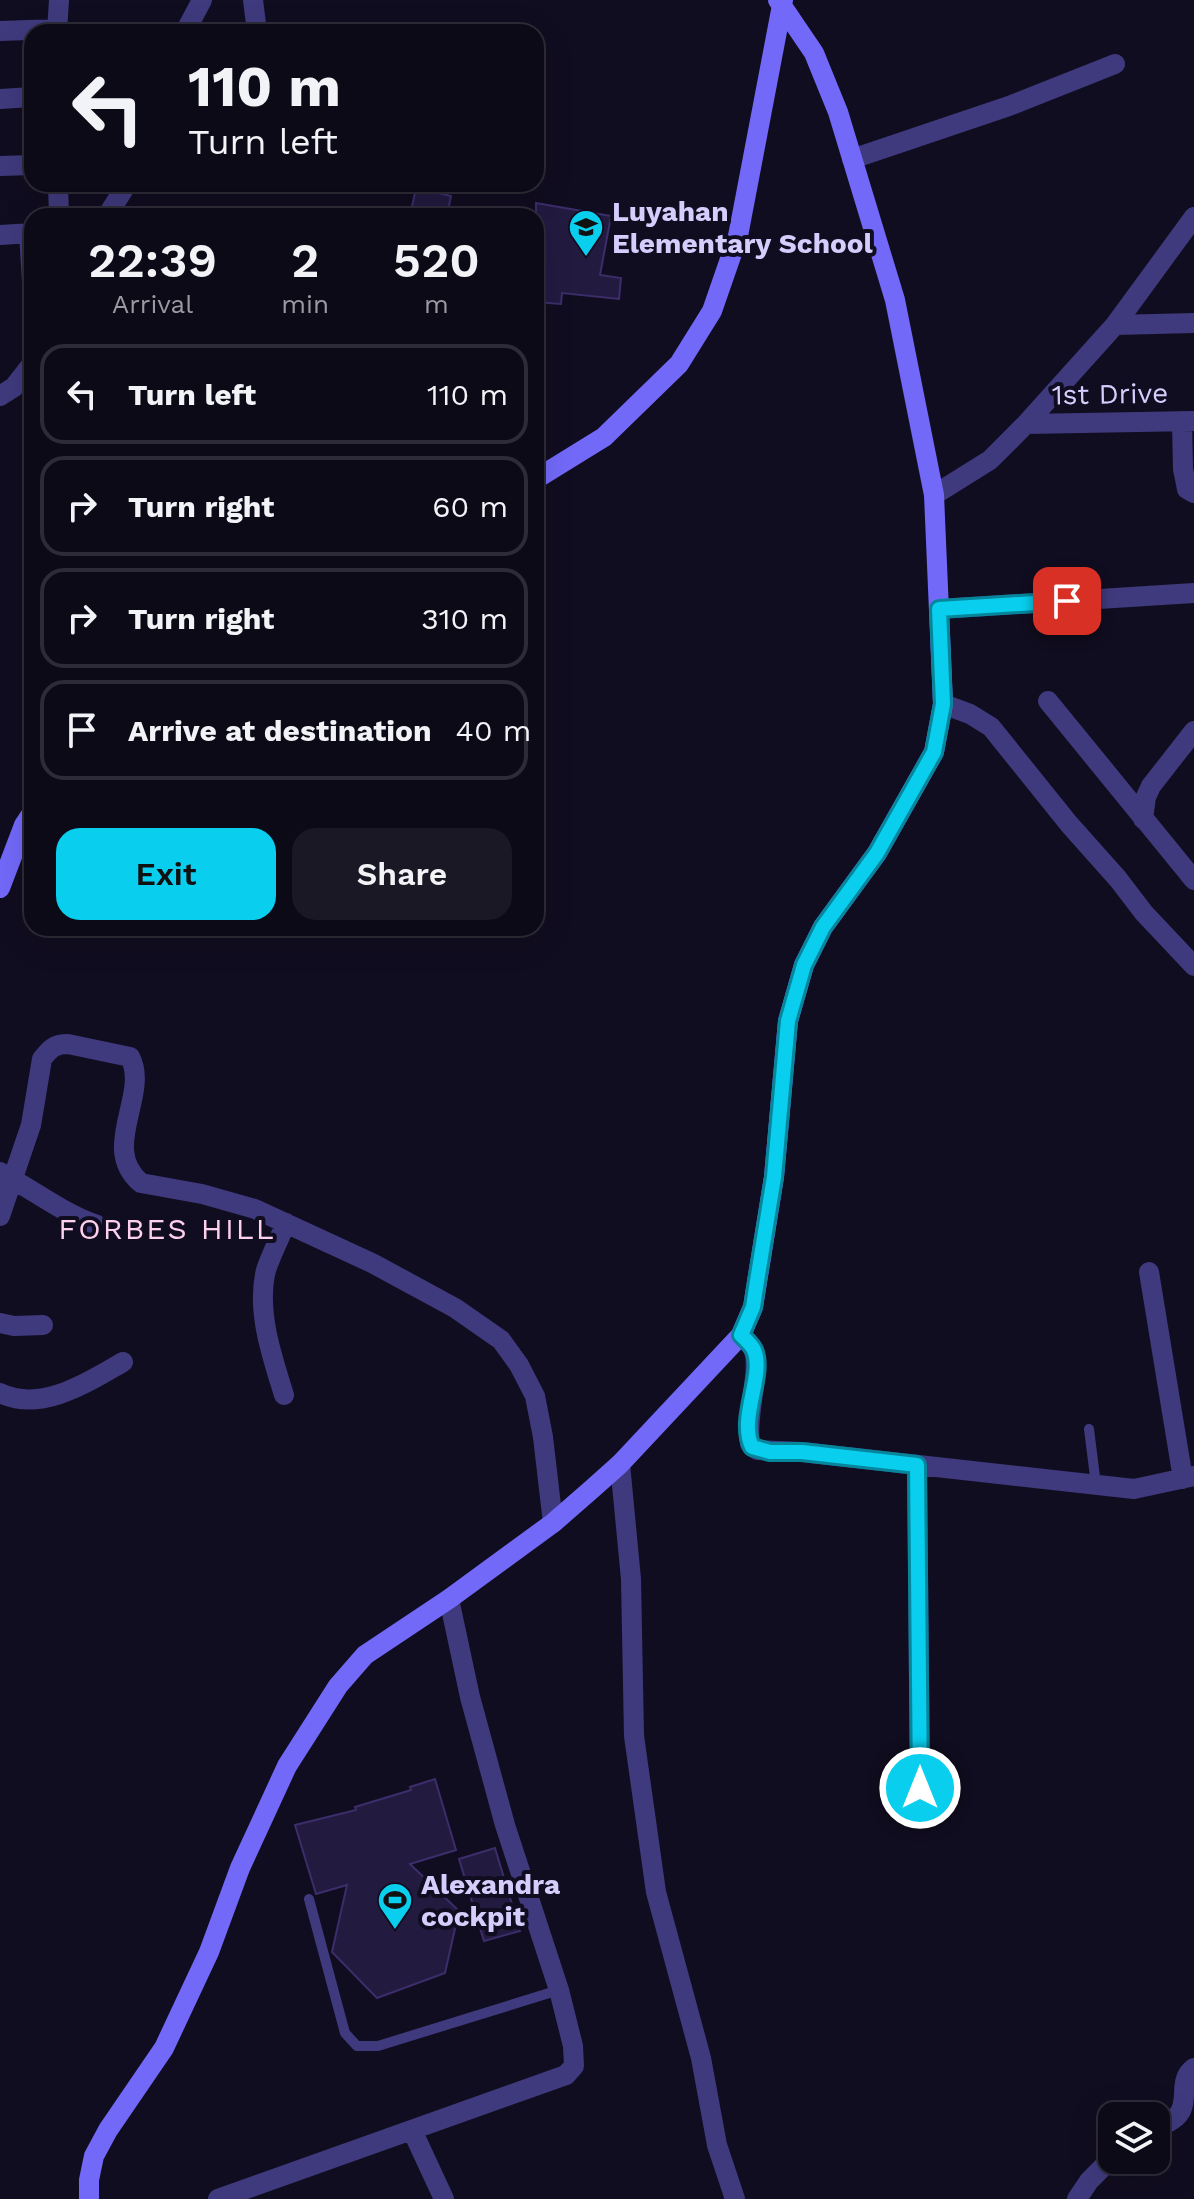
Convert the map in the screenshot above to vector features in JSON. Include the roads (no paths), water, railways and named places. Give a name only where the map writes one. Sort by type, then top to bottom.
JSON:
[{"type":"street","points":[[57,24],[59,0]]},
{"type":"street","points":[[253,0],[256,24]]},
{"type":"street","points":[[89,2199],[94,2156],[164,2048],[209,1952],[240,1868],[287,1766],[338,1686],[365,1655],[449,1599],[553,1523],[620,1464],[741,1335],[753,1307],[774,1177],[788,1021],[804,965],[823,927],[877,853],[934,752],[943,704],[934,495],[895,300],[838,112],[814,53],[781,1]]},
{"type":"street","points":[[544,474],[604,437],[679,364],[712,311],[738,236],[781,1]]},
{"type":"street","points":[[189,24],[200,4]]},
{"type":"street","points":[[0,31],[24,31]]},
{"type":"street","points":[[852,159],[1009,106],[1115,64]]},
{"type":"street","points":[[0,99],[24,98]]},
{"type":"street","points":[[0,166],[24,165]]},
{"type":"street","points":[[934,495],[990,460],[1026,424],[1115,325],[1194,217]]},
{"type":"street","points":[[0,235],[24,233]]},
{"type":"street","points":[[1115,325],[1194,323]]},
{"type":"street","points":[[0,396],[14,387],[24,374]]},
{"type":"street","points":[[1188,421],[1184,479],[1187,489],[1194,493]]},
{"type":"street","name":"1st Drive","points":[[1026,424],[1188,421]]},
{"type":"street","points":[[939,609],[1194,593]]},
{"type":"street","points":[[1048,701],[1194,880]]},
{"type":"street","points":[[943,704],[970,714],[991,727],[1144,913],[1194,966]]},
{"type":"street","points":[[1143,819],[1151,786],[1191,743]]},
{"type":"street","points":[[0,888],[24,825]]},
{"type":"street","points":[[0,1216],[4,1174],[31,1125],[42,1059],[52,1046],[68,1044],[124,1054],[133,1062],[135,1073],[124,1143],[126,1163],[141,1183],[202,1194],[255,1209],[372,1263],[455,1308],[501,1340],[519,1365],[535,1396],[553,1523]]},
{"type":"street","points":[[4,1174],[70,1216],[97,1225]]},
{"type":"street","points":[[284,1395],[266,1327],[264,1303],[266,1272],[286,1223]]},
{"type":"street","points":[[741,1335],[753,1347],[756,1360],[748,1431],[752,1447],[770,1452],[802,1452],[1134,1489],[1188,1477],[1149,1272]]},
{"type":"street","points":[[0,1323],[43,1325]]},
{"type":"street","points":[[0,1393],[8,1397],[32,1399],[59,1395],[123,1362]]},
{"type":"street","points":[[620,1464],[631,1579],[634,1736],[656,1892],[701,2058],[717,2145],[735,2199]]},
{"type":"street","points":[[917,1465],[920,1788]]},
{"type":"street","points":[[218,2199],[566,2075],[574,2066],[573,2046],[559,1990],[505,1825],[470,1697],[449,1599]]},
{"type":"street","points":[[1170,2121],[1181,2111],[1185,2077],[1194,2068]]},
{"type":"street","points":[[412,2130],[444,2199]]},
{"type":"street","points":[[1077,2199],[1098,2172]]},
{"type":"lane","points":[[1089,1429],[1096,1485]]},
{"type":"lane","points":[[309,1899],[345,2033],[357,2046],[378,2046],[559,1990]]},
{"type":"place","name":"Luyahan Elementary School","points":[[586,258]]},
{"type":"place","name":"Alexandra cockpit","points":[[395,1931]]},
{"type":"district","name":"FORBES HILL","points":[[167,1228]]}]
